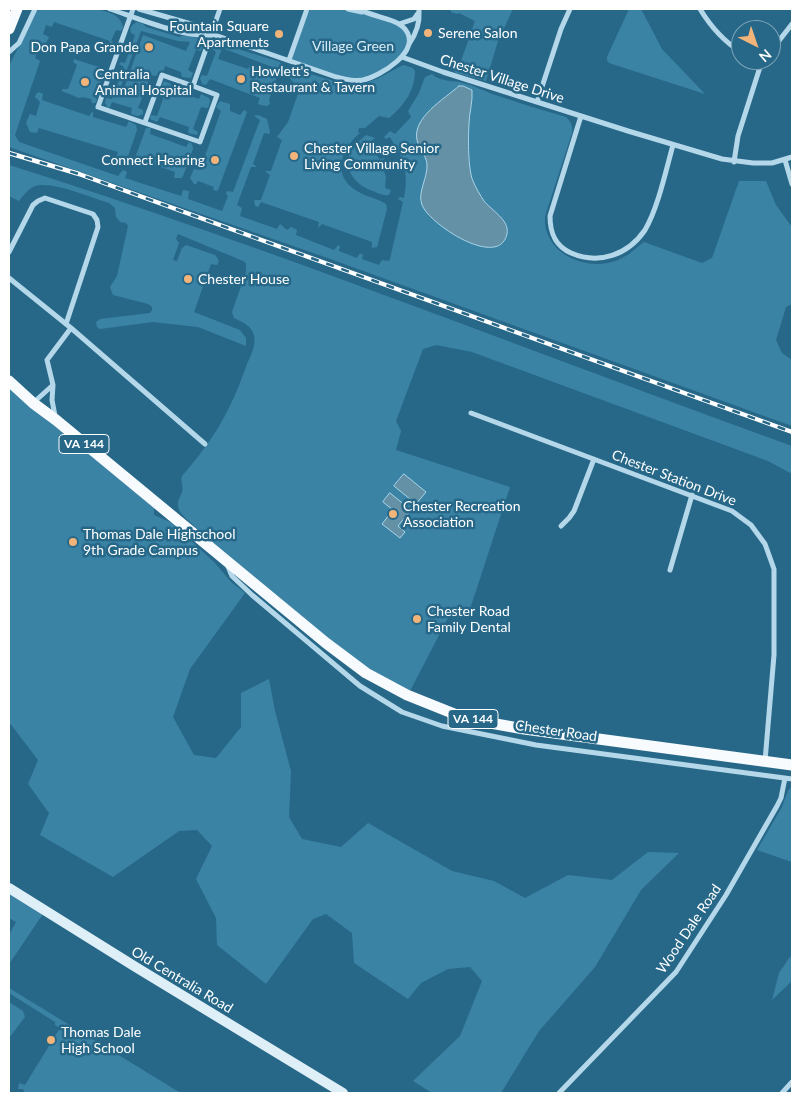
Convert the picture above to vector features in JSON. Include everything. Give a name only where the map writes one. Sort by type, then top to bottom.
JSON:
[{"type":"main road","points":[[9,29],[17,9]]},
{"type":"main road","name":"Chester Road","points":[[9,381],[33,403],[56,420],[226,562],[366,673],[408,695],[479,721],[524,729],[792,764]]},
{"type":"street","points":[[9,52],[19,42],[34,9]]},
{"type":"street","points":[[110,9],[203,36],[212,34]]},
{"type":"street","points":[[133,9],[98,107],[200,142],[217,95],[162,75],[145,122]]},
{"type":"street","points":[[138,9],[205,28],[212,34],[336,77],[354,81],[382,73],[402,58],[415,36],[420,18],[419,11],[414,18],[399,24]]},
{"type":"street","points":[[193,86],[220,9]]},
{"type":"street","points":[[289,60],[307,9]]},
{"type":"street","points":[[304,18],[311,9]]},
{"type":"street","points":[[348,9],[362,10],[404,27],[409,36],[407,47]]},
{"type":"street","points":[[537,102],[561,29],[570,9]]},
{"type":"street","points":[[700,9],[716,33],[731,46]]},
{"type":"street","points":[[781,38],[792,24]]},
{"type":"street","name":"Chester Village Drive","points":[[402,58],[673,145],[734,162],[772,162],[792,157]]},
{"type":"street","points":[[734,162],[738,136],[759,70]]},
{"type":"street","points":[[581,116],[550,216],[550,228],[555,241],[564,250],[576,255],[591,259],[606,258],[634,243],[645,229],[654,208],[673,145]]},
{"type":"street","points":[[785,160],[792,184]]},
{"type":"street","points":[[9,252],[33,205],[45,198],[93,214],[97,220],[98,227],[68,326],[47,360],[53,385],[52,400],[56,420]]},
{"type":"street","points":[[9,278],[68,326],[205,444]]},
{"type":"street","points":[[33,403],[53,385]]},
{"type":"street","name":"Chester Station Drive","points":[[471,413],[692,495],[732,511],[751,525],[765,544],[774,569],[774,655],[766,761]]},
{"type":"street","points":[[561,526],[574,512],[594,458]]},
{"type":"street","points":[[670,570],[692,495]]},
{"type":"street","name":"Chester Road","points":[[226,562],[232,576],[238,582],[360,686],[402,712],[442,726],[536,746],[792,779]]},
{"type":"street","points":[[360,686],[366,673]]},
{"type":"street","name":"Wood Dale Road","points":[[560,1093],[676,972],[726,895],[777,806],[781,798],[785,778]]},
{"type":"street","name":"Old Centralia Road","points":[[9,888],[343,1093]]},
{"type":"street","points":[[782,1093],[792,1082]]},
{"type":"green space","points":[[88,8],[101,10],[120,19],[123,28],[121,31],[116,30],[111,41],[117,45],[112,48],[108,46],[110,41],[54,22],[52,27],[46,25],[43,34],[49,37],[45,45],[40,45],[35,58],[40,61],[15,135],[19,142],[118,176],[123,170],[127,172],[125,178],[181,196],[183,190],[189,191],[188,199],[222,211],[228,196],[226,194],[227,191],[233,192],[260,120],[254,116],[258,115],[267,119],[270,132],[269,134],[264,133],[253,164],[257,167],[251,167],[237,205],[242,208],[240,216],[277,229],[280,224],[287,230],[291,227],[297,230],[296,235],[334,250],[338,245],[340,246],[339,251],[357,258],[360,253],[363,255],[362,259],[379,265],[382,260],[389,261],[390,259],[403,202],[398,199],[400,197],[404,198],[406,181],[404,164],[399,153],[392,154],[397,149],[390,137],[386,139],[384,137],[390,131],[395,134],[411,117],[408,111],[419,93],[425,77],[432,74],[438,78],[467,84],[495,95],[566,117],[572,126],[572,133],[545,216],[546,229],[558,250],[580,262],[593,264],[618,260],[644,242],[702,263],[712,258],[739,181],[766,181],[776,205],[792,227],[792,304],[786,307],[776,340],[782,353],[792,360],[792,426],[322,256],[9,147],[9,66],[39,9]]},
{"type":"green space","name":"Village Green","points":[[311,9],[347,9],[399,24],[409,36],[405,51],[381,73],[354,81],[289,60],[304,18]]},
{"type":"green space","points":[[451,9],[513,9],[498,41],[486,81],[456,73],[451,68],[453,62],[460,64],[475,21],[459,13],[451,12]]},
{"type":"green space","points":[[629,9],[641,9],[662,49],[705,94],[609,63],[607,57]]},
{"type":"green space","points":[[137,22],[146,27],[179,37],[192,37],[203,43],[201,51],[196,50],[188,70],[193,73],[191,78],[182,77],[181,72],[165,66],[164,70],[159,71],[156,76],[151,75],[138,108],[143,110],[143,114],[138,116],[131,114],[132,108],[112,102],[108,108],[105,103],[106,98],[112,99],[124,67],[119,64],[121,62],[125,63],[135,35],[131,33],[131,29]],"holes":[[[141,31],[178,41],[190,42],[186,51],[143,35],[121,97],[117,97]]]},
{"type":"green space","points":[[217,42],[236,46],[241,50],[280,62],[283,68],[280,75],[277,76],[268,106],[258,103],[260,98],[210,79],[206,85],[202,84],[200,78],[202,75],[207,76],[216,52],[211,48]],"holes":[[[222,48],[275,68],[273,73],[250,65],[248,69],[218,59]]]},
{"type":"green space","points":[[74,59],[105,69],[107,72],[95,97],[97,100],[95,103],[92,103],[91,99],[79,98],[62,91],[62,89],[68,89],[77,65],[73,62]]},
{"type":"green space","points":[[403,65],[413,68],[415,71],[413,85],[408,97],[389,118],[379,116],[365,128],[359,128],[358,132],[360,133],[348,146],[342,162],[344,178],[349,185],[360,193],[386,204],[387,209],[377,247],[372,248],[372,242],[322,224],[318,228],[319,222],[261,202],[258,207],[255,206],[254,200],[261,200],[270,175],[265,171],[271,171],[282,140],[277,137],[288,122],[298,94],[297,87],[289,77],[290,72],[299,68],[300,71],[341,83],[359,85],[377,79]]},
{"type":"green space","points":[[164,81],[171,84],[170,89],[199,99],[201,94],[209,98],[208,108],[201,107],[193,129],[198,132],[197,135],[188,133],[189,127],[160,117],[157,122],[150,119],[151,115],[157,116],[167,88],[162,85]]},
{"type":"green space","points":[[39,92],[43,94],[42,100],[89,116],[93,112],[93,117],[126,127],[129,121],[136,125],[137,130],[127,159],[122,161],[116,158],[118,152],[39,128],[37,133],[30,132],[26,123],[30,114],[36,116],[40,102],[35,97]]},
{"type":"green space","points":[[220,101],[230,104],[230,111],[240,115],[244,110],[247,112],[216,191],[213,189],[214,187],[198,181],[194,184],[190,178],[194,169],[200,170],[221,111],[216,107]]},
{"type":"green space","points":[[146,128],[151,128],[150,134],[186,147],[189,142],[192,144],[193,149],[181,178],[174,178],[175,172],[143,161],[140,166],[136,164],[135,158]]},
{"type":"green space","points":[[366,135],[375,138],[370,142],[379,159],[385,158],[381,162],[386,177],[385,188],[391,190],[389,195],[364,187],[355,179],[348,168],[349,156],[355,146]]},
{"type":"green space","points":[[9,165],[108,197],[402,301],[792,446],[792,474],[768,461],[472,352],[436,345],[423,349],[396,421],[401,431],[396,450],[510,487],[468,615],[452,610],[409,693],[364,667],[199,533],[178,508],[178,501],[182,493],[182,476],[213,437],[228,411],[253,350],[253,332],[246,324],[234,318],[232,312],[246,272],[246,263],[178,234],[176,239],[179,243],[173,260],[177,261],[182,248],[186,245],[215,255],[218,260],[217,265],[211,264],[194,312],[240,330],[246,338],[246,346],[198,327],[153,322],[100,329],[97,327],[96,322],[100,319],[150,313],[152,310],[152,307],[148,304],[113,295],[110,287],[117,276],[128,226],[126,223],[120,222],[116,217],[115,208],[109,203],[59,187],[40,185],[33,187],[19,201],[9,196]]},
{"type":"green space","points":[[9,388],[154,508],[154,515],[172,523],[215,563],[231,582],[245,593],[190,669],[173,717],[194,755],[216,758],[241,727],[241,693],[269,679],[275,711],[291,771],[289,817],[302,839],[341,847],[368,823],[452,871],[494,881],[525,898],[568,875],[612,880],[648,852],[679,853],[641,890],[595,967],[539,1031],[501,1093],[432,1093],[413,1081],[460,1036],[482,981],[470,967],[448,969],[421,983],[408,999],[354,963],[352,933],[326,914],[313,919],[266,984],[217,945],[216,918],[196,879],[212,846],[197,830],[179,831],[113,877],[40,835],[49,813],[28,784],[38,760],[9,722]]},
{"type":"green space","points":[[792,786],[792,862],[757,850]]},
{"type":"green space","points":[[9,893],[43,914],[9,964],[9,935],[16,922],[9,918]]},
{"type":"green space","points":[[792,954],[792,981],[772,1000],[779,973]]},
{"type":"green space","name":"Thomas Dale High School","points":[[9,988],[182,1093],[25,1093],[23,1089],[18,1089],[19,1083],[25,1085],[60,1028],[55,1025],[55,1022],[9,993]]},
{"type":"green space","points":[[9,1002],[23,1011],[25,1017],[9,1038]]},
{"type":"shaded area","points":[[459,86],[472,90],[469,120],[471,176],[484,201],[503,220],[507,229],[507,234],[501,244],[491,247],[478,246],[450,232],[427,213],[421,200],[427,164],[417,140],[419,124],[430,110]]},
{"type":"shaded area","points":[[404,474],[426,492],[416,504],[394,486]]},
{"type":"shaded area","points":[[390,493],[411,510],[398,526],[405,532],[400,538],[382,524],[393,510],[383,502]]},
{"type":"railway","points":[[9,153],[79,174],[792,432]]},
{"type":"place","name":"Serene Salon","points":[[428,33]]},
{"type":"place","name":"Fountain Square Apartments","points":[[279,34]]},
{"type":"place","name":"Don Papa Grande","points":[[149,47]]},
{"type":"place","name":"Howlett's Restaurant & Tavern","points":[[241,79]]},
{"type":"place","name":"Centralia Animal Hospital","points":[[85,82]]},
{"type":"place","name":"Chester Village Senior Living Community","points":[[294,156]]},
{"type":"place","name":"Connect Hearing","points":[[215,160]]},
{"type":"place","name":"Chester House","points":[[188,279]]},
{"type":"place","name":"Chester Recreation Association","points":[[393,514]]},
{"type":"place","name":"Thomas Dale Highschool 9th Grade Campus","points":[[73,542]]},
{"type":"place","name":"Chester Road Family Dental","points":[[417,619]]},
{"type":"place","name":"Thomas Dale High School","points":[[51,1040]]}]
